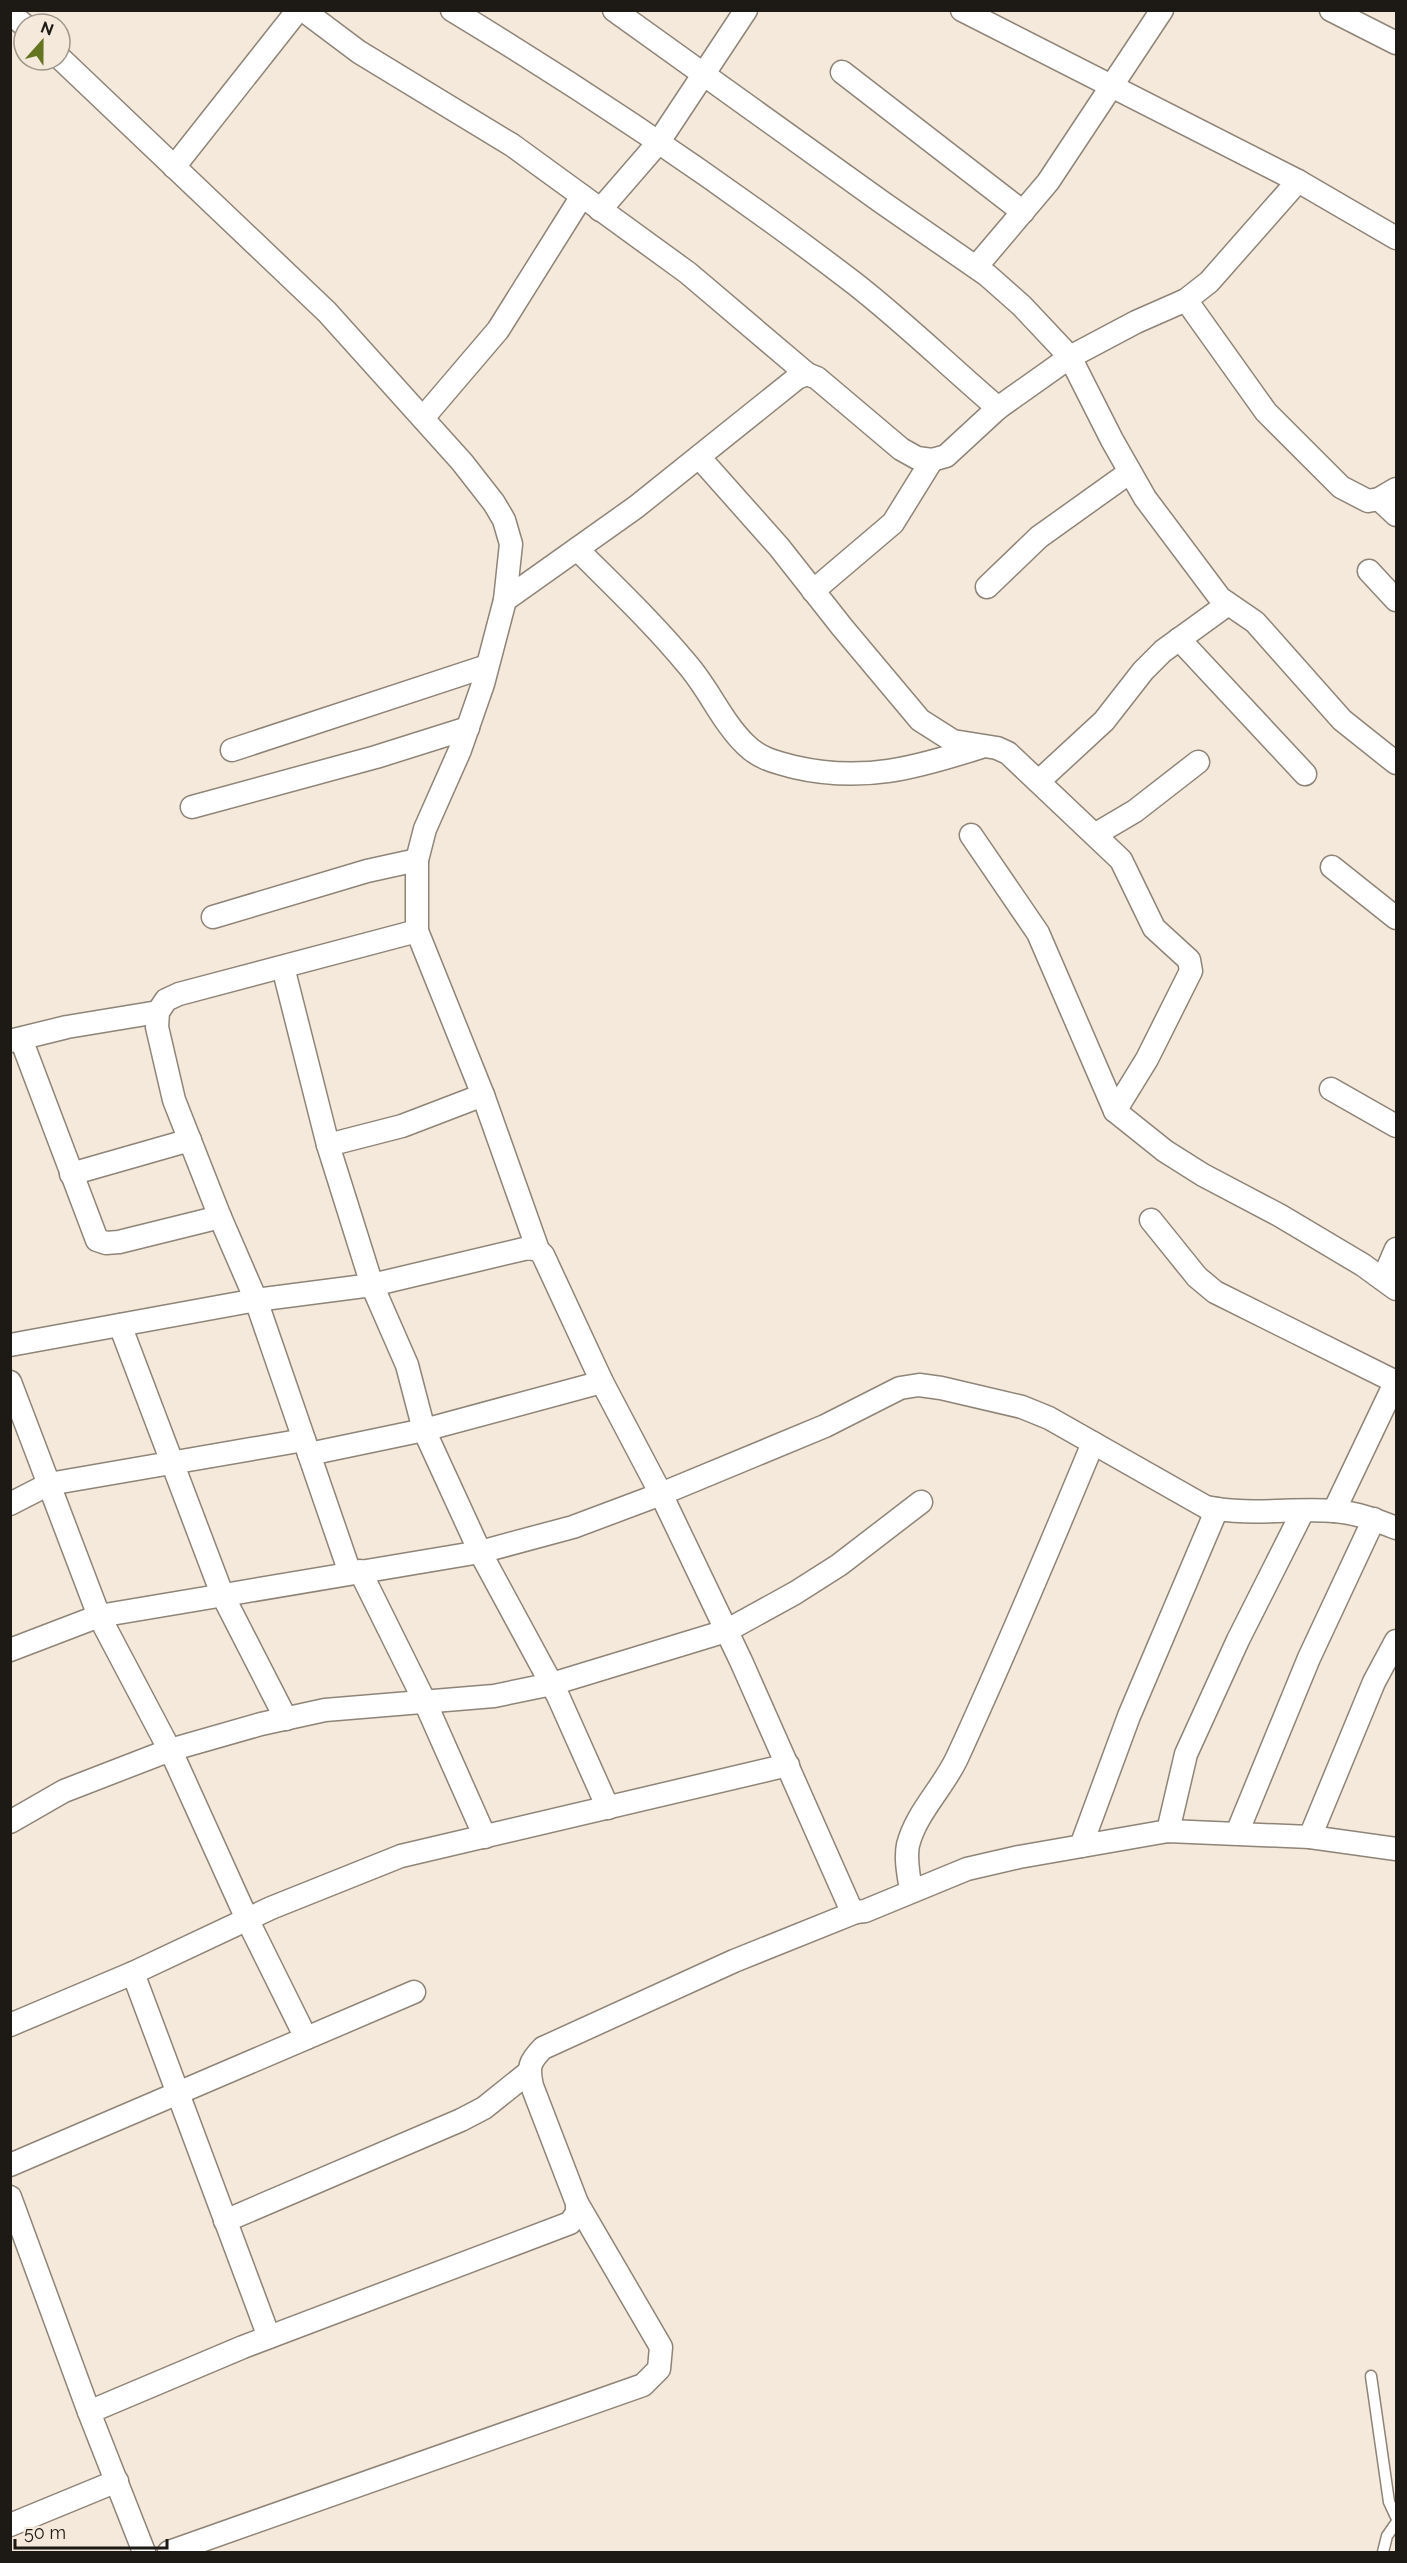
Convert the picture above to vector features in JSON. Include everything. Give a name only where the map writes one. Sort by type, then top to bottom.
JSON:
[{"type":"street","points":[[174,167],[298,10]]},
{"type":"street","points":[[303,10],[359,52],[512,145],[688,273],[807,374],[817,378],[901,448],[917,458],[932,460],[946,456],[998,408],[1070,357],[1136,322],[1186,300],[1209,282],[1298,181]]},
{"type":"street","points":[[452,10],[532,58],[658,143],[855,284],[998,408]]},
{"type":"street","points":[[614,10],[976,267],[1022,306],[1070,357],[1145,498],[1205,579],[1228,604],[1255,622],[1342,720],[1385,745],[1396,763]]},
{"type":"street","points":[[600,210],[658,143],[746,10]]},
{"type":"street","points":[[962,10],[1298,181],[1396,238]]},
{"type":"street","points":[[976,267],[1048,182],[1162,10]]},
{"type":"street","points":[[1331,10],[1396,43]]},
{"type":"street","points":[[72,69],[327,312],[462,462],[494,503],[504,520],[511,544],[505,600],[468,728],[425,829],[417,860],[417,931],[483,1095],[538,1250],[543,1255],[603,1382],[661,1494],[788,1765],[850,1907],[856,1912]]},
{"type":"street","points":[[842,72],[1023,212]]},
{"type":"street","points":[[423,418],[498,330],[582,196]]},
{"type":"street","points":[[1186,300],[1281,430],[1341,487],[1368,501],[1388,494],[1396,514]]},
{"type":"street","points":[[505,600],[636,507],[797,378],[807,374]]},
{"type":"street","points":[[699,457],[779,547],[920,720],[953,741],[1008,753],[1039,781],[1121,860],[1154,928],[1183,953],[1191,965],[1191,971],[1147,1059],[1115,1111]]},
{"type":"street","points":[[813,591],[894,523],[932,460]]},
{"type":"street","points":[[987,587],[1040,537],[1130,472]]},
{"type":"street","points":[[577,549],[688,665],[731,727],[757,755],[769,761],[823,774],[848,774],[909,769],[984,746]]},
{"type":"street","points":[[1370,571],[1396,600]]},
{"type":"street","points":[[1039,781],[1104,721],[1143,671],[1179,639],[1228,604]]},
{"type":"street","points":[[1179,639],[1305,774]]},
{"type":"street","points":[[232,750],[487,666]]},
{"type":"street","points":[[192,807],[376,757],[468,728]]},
{"type":"street","points":[[1096,834],[1135,811],[1198,762]]},
{"type":"street","points":[[971,836],[1038,933],[1115,1111],[1165,1150],[1203,1175],[1280,1215],[1390,1284],[1396,1249]]},
{"type":"street","points":[[213,917],[367,871],[417,860]]},
{"type":"street","points":[[1332,867],[1396,918]]},
{"type":"street","points":[[417,931],[179,994],[166,1000],[158,1012],[157,1027],[174,1100],[220,1217],[256,1300],[307,1447],[355,1572],[425,1702],[485,1837]]},
{"type":"street","points":[[283,967],[328,1145],[372,1285],[407,1365],[424,1430],[480,1552],[552,1684],[608,1808]]},
{"type":"street","points":[[158,1012],[67,1027],[16,1040],[98,1240],[106,1243],[220,1217]]},
{"type":"street","points":[[1330,1089],[1396,1126]]},
{"type":"street","points":[[328,1145],[402,1126],[483,1095]]},
{"type":"street","points":[[71,1174],[190,1140]]},
{"type":"street","points":[[1151,1220],[1197,1277],[1215,1292],[1396,1382],[1334,1511]]},
{"type":"street","points":[[10,1345],[256,1300],[372,1285],[528,1248],[538,1250]]},
{"type":"street","points":[[120,1325],[222,1594],[286,1719]]},
{"type":"street","points":[[10,1382],[99,1616],[170,1750],[247,1919],[306,2038]]},
{"type":"street","points":[[10,1504],[49,1484],[171,1463],[424,1430],[603,1382]]},
{"type":"street","points":[[10,1650],[99,1616],[480,1552],[573,1527],[661,1494],[825,1426],[900,1388],[919,1385],[1022,1407],[1049,1418],[1206,1507],[1227,1512],[1334,1511],[1362,1515],[1396,1528]]},
{"type":"street","points":[[911,1891],[906,1860],[915,1824],[955,1761],[1018,1622],[1094,1443]]},
{"type":"street","points":[[10,1822],[64,1791],[170,1750],[286,1719],[325,1710],[494,1696],[552,1684],[726,1631],[795,1593],[839,1565],[921,1502]]},
{"type":"street","points":[[1081,1846],[1129,1716],[1217,1509]]},
{"type":"street","points":[[1168,1831],[1186,1754],[1238,1640],[1303,1511]]},
{"type":"street","points":[[1238,1833],[1309,1658],[1374,1520]]},
{"type":"street","points":[[1310,1837],[1374,1682],[1396,1641]]},
{"type":"street","points":[[10,2025],[133,1973],[247,1919],[401,1856],[788,1765]]},
{"type":"street","points":[[169,2553],[643,2385],[659,2369],[661,2347],[577,2203],[532,2086],[529,2072],[532,2059],[543,2048],[734,1961],[967,1869],[1168,1831],[1310,1837],[1396,1849]]},
{"type":"street","points":[[133,1973],[269,2337]]},
{"type":"street","points":[[10,2165],[414,1992]]},
{"type":"street","points":[[225,2221],[461,2120],[484,2108],[529,2072]]},
{"type":"street","points":[[10,2197],[89,2412],[144,2553]]},
{"type":"street","points":[[89,2412],[269,2337],[570,2223],[577,2213],[577,2203]]},
{"type":"street","points":[[10,2525],[117,2481]]},
{"type":"lane","points":[[1371,2376],[1389,2502],[1396,2517]]},
{"type":"lane","points":[[1383,2553],[1388,2536],[1396,2523]]}]
